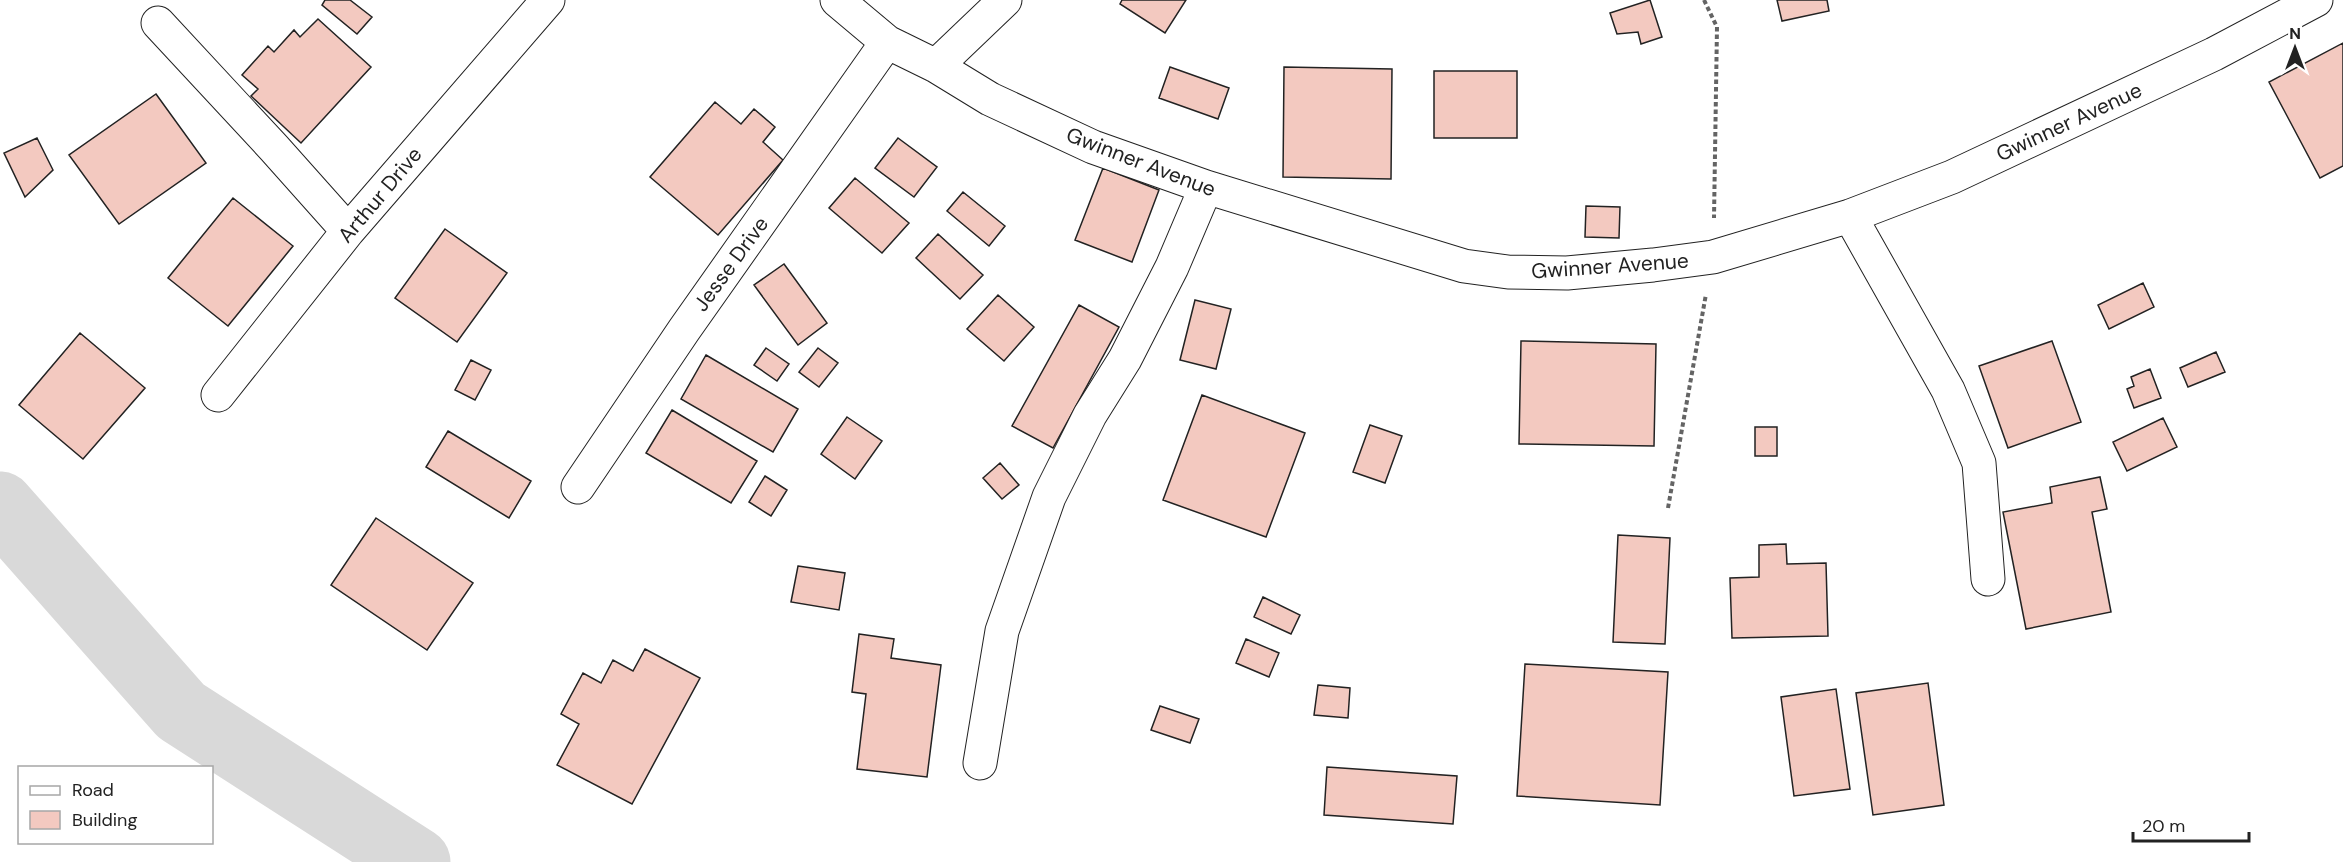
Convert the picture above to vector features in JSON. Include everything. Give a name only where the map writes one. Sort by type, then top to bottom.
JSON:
[{"type":"street","name":"Arthur Drive","points":[[218,395],[348,231],[548,0]]},
{"type":"street","name":"Gwinner Avenue","points":[[837,0],[887,42],[936,66],[990,99],[1093,147],[1206,187],[1464,266],[1508,272],[1567,273],[1653,266],[1713,257],[1850,216],[1952,177],[2214,54],[2316,0]]},
{"type":"street","points":[[936,66],[1005,0]]},
{"type":"street","points":[[158,23],[348,231]]},
{"type":"street","name":"Jesse Drive","points":[[578,487],[684,330],[887,42]]},
{"type":"street","points":[[980,763],[1002,631],[1049,497],[1090,415],[1125,359],[1172,267],[1206,187]]},
{"type":"street","points":[[1850,216],[1948,390],[1979,464],[1988,579]]},
{"type":"path","points":[[1668,508],[1713,257],[1717,27],[1704,0]]},
{"type":"building","points":[[325,0],[350,0],[372,17],[357,34],[322,5]]},
{"type":"building","points":[[1122,0],[1186,0],[1165,33],[1120,4]]},
{"type":"building","points":[[1650,0],[1662,37],[1641,44],[1638,32],[1617,34],[1610,13]]},
{"type":"building","points":[[1777,0],[1827,0],[1829,11],[1782,21]]},
{"type":"building","points":[[318,19],[371,67],[301,143],[251,96],[258,89],[242,75],[268,46],[274,52],[294,30],[300,37]]},
{"type":"building","points":[[2343,43],[2343,166],[2320,178],[2269,82]]},
{"type":"building","points":[[1170,67],[1229,88],[1218,119],[1159,98]]},
{"type":"building","points":[[1284,67],[1392,69],[1391,179],[1283,177]]},
{"type":"building","points":[[1434,71],[1517,71],[1517,138],[1434,138]]},
{"type":"building","points":[[156,94],[206,163],[119,224],[69,155]]},
{"type":"building","points":[[715,102],[741,124],[754,109],[775,127],[763,142],[783,160],[718,235],[650,177]]},
{"type":"building","points":[[37,138],[53,170],[25,197],[4,153]]},
{"type":"building","points":[[898,138],[937,167],[914,197],[875,168]]},
{"type":"building","points":[[1103,168],[1159,190],[1132,262],[1075,240]]},
{"type":"building","points":[[855,178],[909,223],[882,253],[829,208]]},
{"type":"building","points":[[963,192],[1005,226],[989,246],[947,211]]},
{"type":"building","points":[[233,198],[293,246],[228,326],[168,278]]},
{"type":"building","points":[[1586,206],[1620,207],[1619,238],[1585,237]]},
{"type":"building","points":[[445,229],[507,273],[457,342],[395,298]]},
{"type":"building","points":[[938,234],[983,275],[960,299],[916,258]]},
{"type":"building","points":[[784,264],[827,323],[798,345],[754,285]]},
{"type":"building","points":[[2143,283],[2154,307],[2109,329],[2098,305]]},
{"type":"building","points":[[998,295],[1034,327],[1004,361],[967,329]]},
{"type":"building","points":[[1195,300],[1231,309],[1216,369],[1180,360]]},
{"type":"building","points":[[1079,305],[1119,327],[1053,448],[1012,426]]},
{"type":"building","points":[[80,333],[145,388],[83,459],[19,405]]},
{"type":"building","points":[[1521,341],[1656,344],[1654,446],[1519,444]]},
{"type":"building","points":[[2052,341],[2081,422],[2008,448],[1979,366]]},
{"type":"building","points":[[766,348],[789,364],[777,381],[754,365]]},
{"type":"building","points":[[818,348],[838,363],[819,387],[799,372]]},
{"type":"building","points":[[2216,352],[2225,372],[2188,387],[2180,368]]},
{"type":"building","points":[[706,355],[798,409],[773,452],[681,399]]},
{"type":"building","points":[[471,360],[491,370],[475,400],[455,390]]},
{"type":"building","points":[[2150,369],[2161,398],[2134,408],[2127,389],[2134,386],[2131,377]]},
{"type":"building","points":[[1202,395],[1305,433],[1266,537],[1163,500]]},
{"type":"building","points":[[672,410],[757,461],[731,503],[646,453]]},
{"type":"building","points":[[847,417],[882,441],[855,479],[821,454]]},
{"type":"building","points":[[2163,418],[2177,447],[2127,471],[2113,442]]},
{"type":"building","points":[[1370,425],[1402,436],[1385,483],[1353,472]]},
{"type":"building","points":[[1755,427],[1777,427],[1777,456],[1755,456]]},
{"type":"building","points":[[448,431],[531,481],[509,518],[426,467]]},
{"type":"building","points":[[1000,463],[1019,485],[1002,499],[983,478]]},
{"type":"building","points":[[765,476],[787,490],[771,516],[749,502]]},
{"type":"building","points":[[2100,477],[2107,509],[2092,512],[2111,612],[2026,629],[2003,512],[2052,503],[2050,487]]},
{"type":"building","points":[[376,518],[473,583],[427,650],[331,585]]},
{"type":"building","points":[[1618,535],[1670,538],[1665,644],[1613,642]]},
{"type":"building","points":[[1786,544],[1787,564],[1826,563],[1828,636],[1732,638],[1730,578],[1759,577],[1759,545]]},
{"type":"building","points":[[798,566],[845,573],[839,610],[791,602]]},
{"type":"building","points":[[1263,597],[1300,615],[1291,634],[1254,617]]},
{"type":"building","points":[[859,634],[894,639],[891,658],[941,665],[927,777],[857,769],[866,694],[852,692]]},
{"type":"building","points":[[1246,639],[1279,653],[1269,677],[1236,663]]},
{"type":"building","points":[[645,649],[700,678],[632,804],[557,765],[579,724],[561,714],[583,673],[601,683],[613,660],[633,671]]},
{"type":"building","points":[[1525,664],[1668,672],[1660,805],[1517,796]]},
{"type":"building","points":[[1928,683],[1944,805],[1873,815],[1856,693]]},
{"type":"building","points":[[1318,685],[1350,688],[1348,718],[1314,715]]},
{"type":"building","points":[[1836,689],[1850,789],[1794,796],[1781,697]]},
{"type":"building","points":[[1160,706],[1199,719],[1190,743],[1151,730]]},
{"type":"building","points":[[1327,767],[1457,776],[1453,824],[1324,815]]},
{"type":"waterway","points":[[0,506],[181,711],[416,862]]}]
